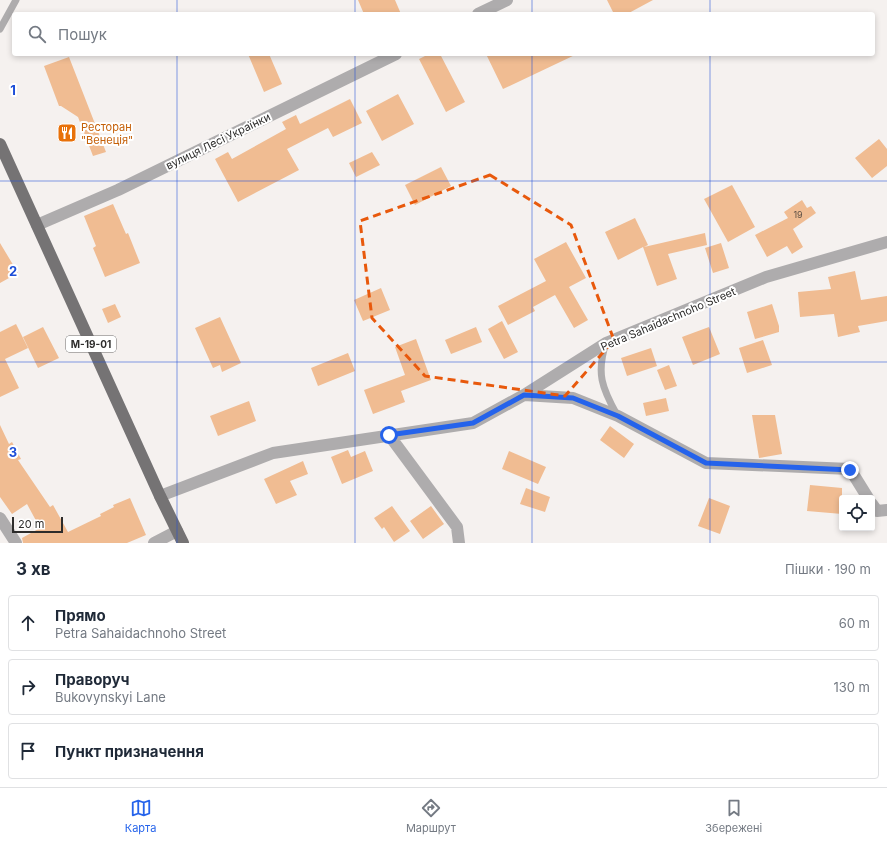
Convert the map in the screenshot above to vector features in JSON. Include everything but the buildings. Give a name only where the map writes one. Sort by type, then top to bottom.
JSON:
[{"type":"main road","name":"М-19-01","points":[[0,144],[160,496],[183,543]]},
{"type":"street","points":[[482,12],[507,0]]},
{"type":"street","name":"вулиця Лесі Українки","points":[[37,225],[118,190],[392,56]]},
{"type":"street","name":"Petra Sahaidachnoho Street","points":[[160,496],[273,453],[473,423],[524,395],[606,343],[766,277],[887,242]]},
{"type":"street","points":[[524,395],[573,398],[618,416],[706,463],[850,470],[866,495]]},
{"type":"street","points":[[389,435],[457,527],[459,543]]},
{"type":"street","points":[[875,508],[877,511],[887,510]]},
{"type":"street","points":[[0,518],[16,543]]},
{"type":"street","points":[[154,543],[177,531]]},
{"type":"lane","points":[[0,29],[16,0]]},
{"type":"lane","points":[[606,343],[601,363],[602,379],[609,400],[618,416]]},
{"type":"highlighted area","points":[[490,175],[571,225],[614,340],[565,396],[425,376],[372,318],[360,221]]},
{"type":"place","name":"Ресторан \"Венеція\"","points":[[67,133]]},
{"type":"route","points":[[389,435],[473,423],[524,395],[573,398],[618,416],[706,463],[850,470]]}]
